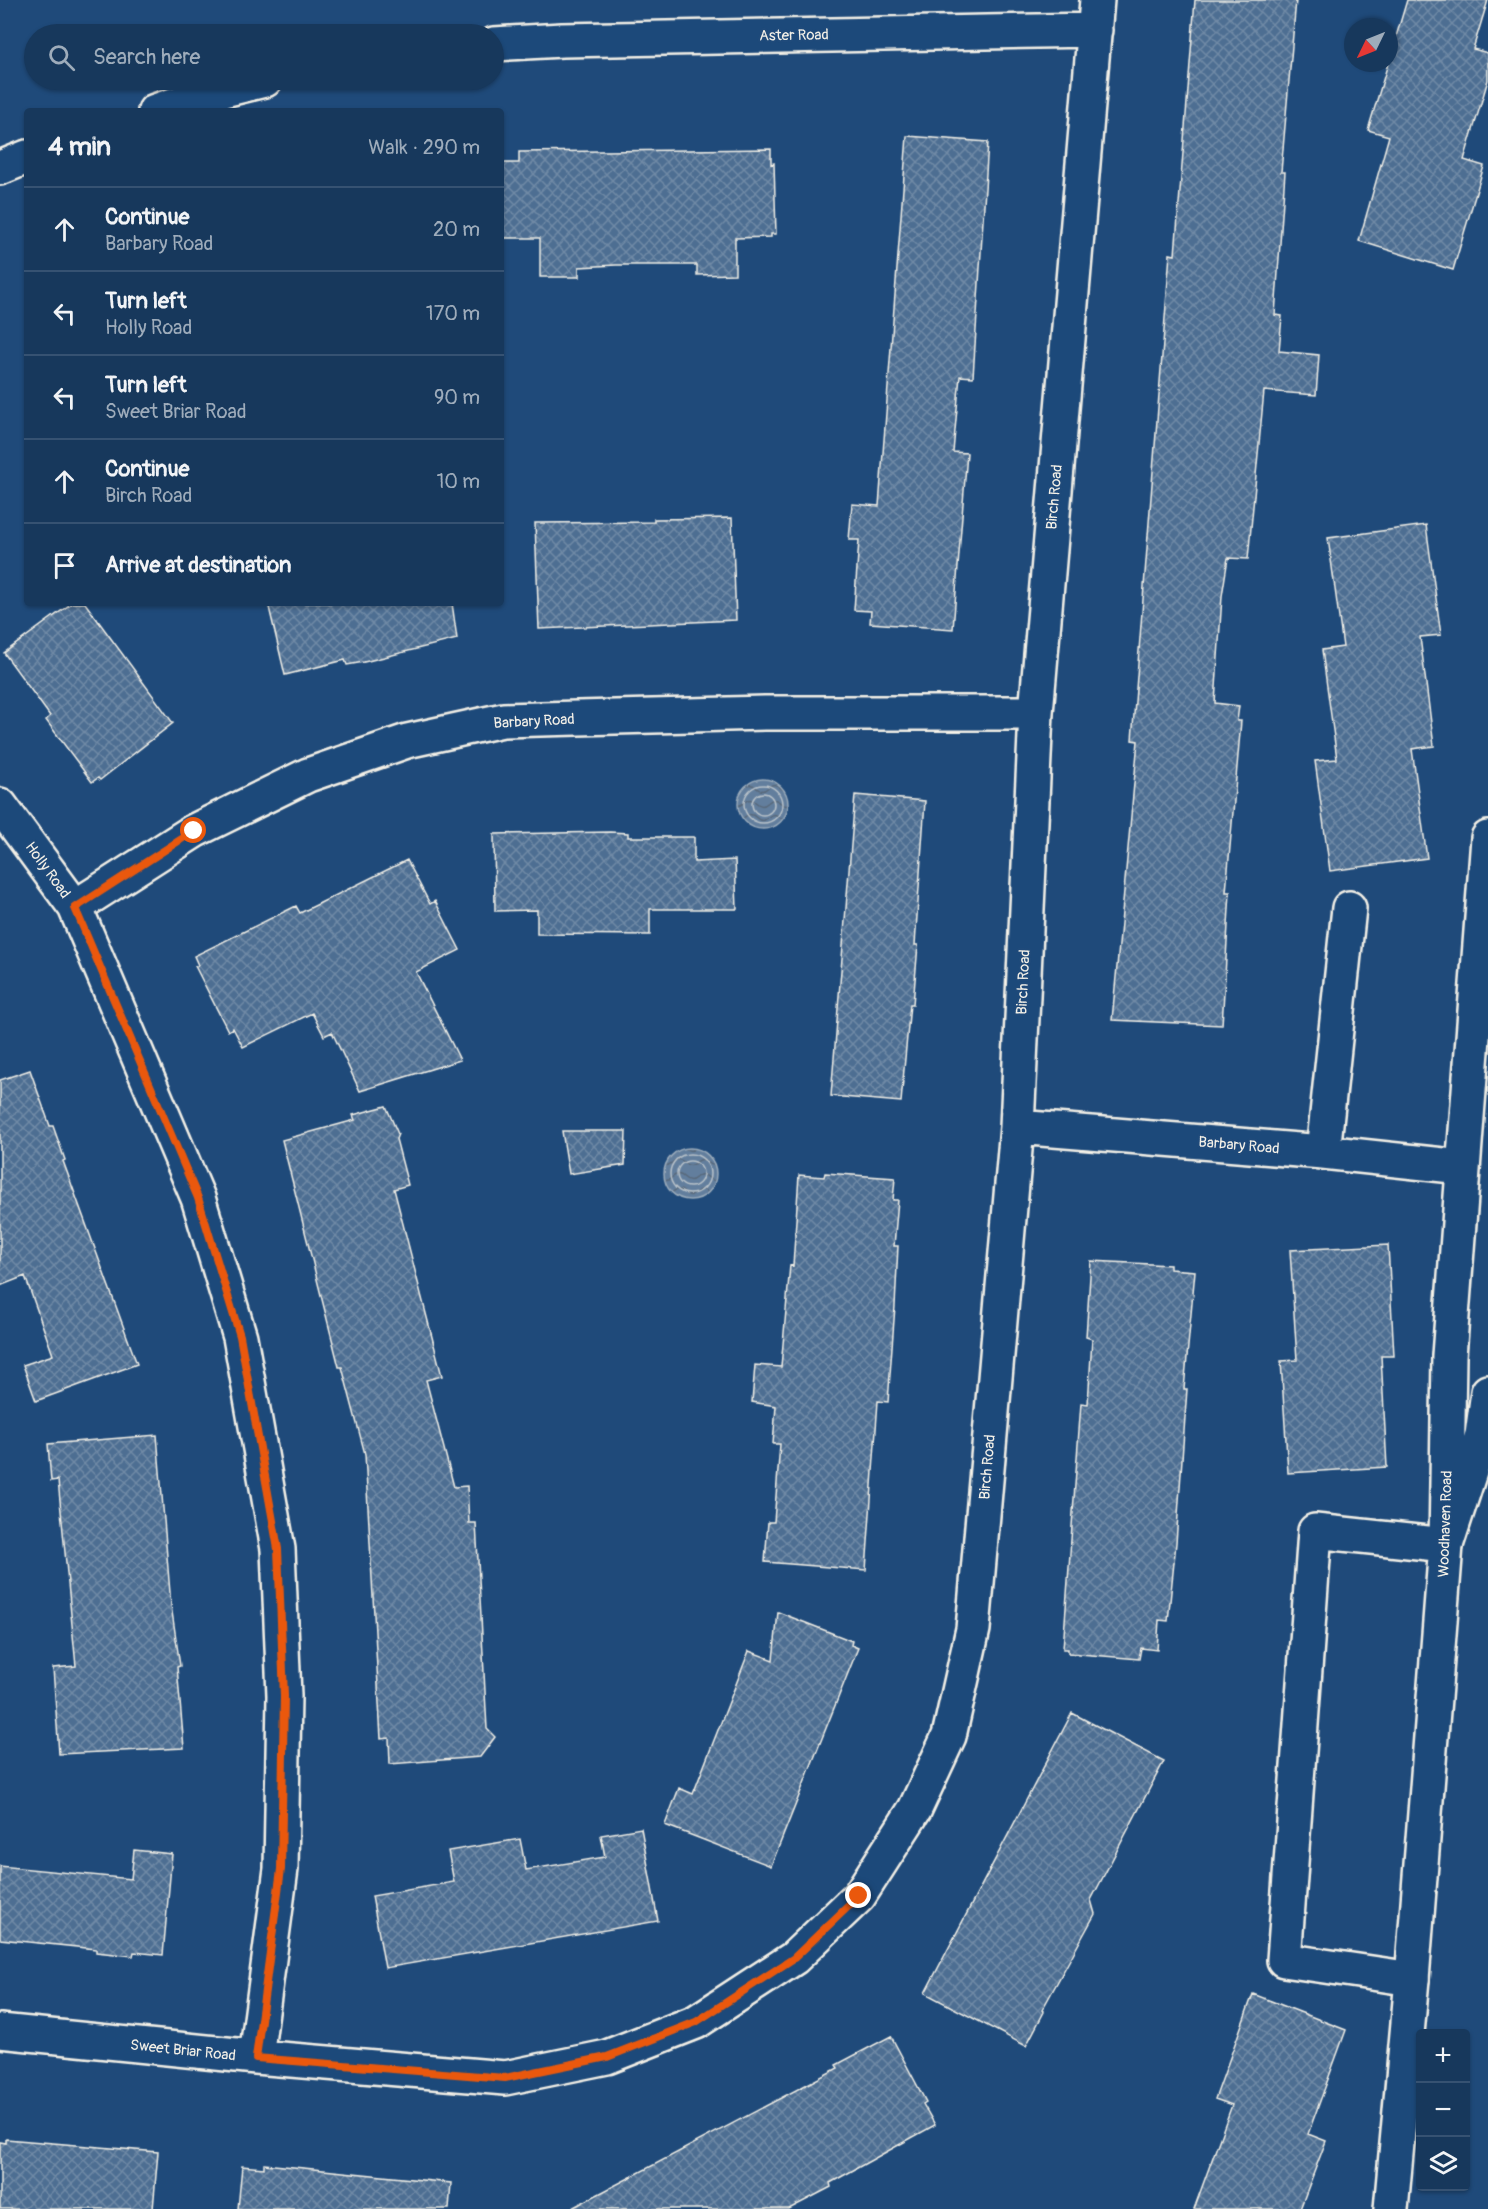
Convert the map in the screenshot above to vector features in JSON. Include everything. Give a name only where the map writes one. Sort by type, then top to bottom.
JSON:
[{"type":"main road","name":"Aster Road","points":[[504,43],[1096,15]]},
{"type":"main road","name":"Birch Road","points":[[828,1925],[859,1896],[915,1809],[949,1736],[973,1629],[1017,1126],[1036,713],[1096,15]]},
{"type":"main road","points":[[164,108],[224,90]]},
{"type":"main road","points":[[0,168],[24,157]]},
{"type":"main road","name":"Barbary Road","points":[[75,908],[194,831],[308,776],[407,741],[503,720],[765,713],[1036,713]]},
{"type":"main road","name":"Holly Road","points":[[0,805],[75,908],[198,1198],[240,1336],[278,1549],[284,1696],[281,1869],[256,2058]]},
{"type":"main road","name":"Woodhaven Road","points":[[1391,2209],[1412,1979],[1446,1545],[1449,1356],[1488,838]]},
{"type":"main road","points":[[1323,1152],[1349,908]]},
{"type":"main road","name":"Barbary Road","points":[[1017,1126],[1323,1152],[1462,1167]]},
{"type":"main road","points":[[1412,1979],[1284,1960],[1315,1531],[1446,1545],[1482,1435],[1488,1392]]},
{"type":"main road","name":"Sweet Briar Road","points":[[0,2031],[256,2058],[505,2078],[607,2057],[696,2022],[794,1958],[828,1925]]},
{"type":"water","points":[[758,779],[768,779],[781,786],[788,799],[788,809],[781,822],[768,829],[758,829],[749,825],[742,818],[738,809],[738,799],[742,790],[749,783]]},
{"type":"water","points":[[685,1148],[695,1148],[709,1155],[716,1174],[709,1193],[695,1200],[685,1200],[675,1196],[668,1189],[664,1179],[664,1169],[668,1159],[675,1152]]},
{"type":"building","points":[[1195,0],[1296,0],[1281,172],[1285,172],[1275,315],[1282,316],[1279,351],[1319,355],[1316,395],[1264,391],[1248,559],[1228,558],[1222,596],[1215,703],[1239,706],[1237,721],[1241,721],[1226,892],[1230,892],[1222,1025],[1112,1020],[1138,741],[1132,740],[1170,254],[1175,255]]},
{"type":"building","points":[[1407,0],[1488,0],[1473,49],[1488,53],[1488,80],[1464,160],[1484,166],[1453,270],[1359,241],[1389,136],[1368,130],[1385,72],[1398,72],[1398,30]]},
{"type":"building","points":[[907,136],[988,142],[973,377],[960,376],[953,452],[967,453],[953,629],[870,623],[871,611],[854,610],[859,540],[849,540],[852,504],[879,506]]},
{"type":"building","points":[[771,149],[771,164],[774,163],[776,234],[771,234],[771,237],[735,238],[735,274],[697,275],[697,265],[616,265],[579,267],[579,277],[540,277],[540,238],[504,238],[504,163],[519,163],[519,152]]},
{"type":"building","points":[[732,518],[736,620],[539,629],[535,523],[654,522],[654,519]]},
{"type":"building","points":[[1426,525],[1441,635],[1420,637],[1434,746],[1412,749],[1427,858],[1330,871],[1315,761],[1337,759],[1322,650],[1343,647],[1328,538]]},
{"type":"building","points":[[68,606],[87,606],[173,723],[100,780],[98,778],[92,782],[46,720],[50,716],[4,653]]},
{"type":"building","points":[[269,606],[452,606],[457,639],[364,662],[347,665],[345,660],[285,675]]},
{"type":"building","points":[[855,795],[925,801],[915,945],[918,945],[901,1102],[831,1096]]},
{"type":"building","points":[[628,833],[628,837],[694,837],[694,862],[735,860],[737,909],[650,909],[650,935],[537,934],[537,910],[495,911],[494,834]]},
{"type":"building","points":[[407,860],[430,904],[435,901],[460,950],[416,972],[460,1060],[360,1091],[332,1032],[324,1036],[312,1013],[243,1047],[233,1028],[228,1031],[195,966],[198,965],[194,956],[296,906],[300,913]]},
{"type":"building","points":[[30,1070],[50,1126],[53,1126],[65,1160],[63,1161],[137,1364],[36,1401],[23,1365],[53,1355],[25,1276],[0,1286],[0,1080]]},
{"type":"building","points":[[386,1106],[398,1134],[396,1139],[408,1185],[394,1189],[442,1376],[426,1380],[454,1487],[467,1486],[469,1523],[476,1523],[487,1729],[495,1737],[480,1757],[390,1764],[389,1738],[381,1739],[365,1454],[342,1367],[339,1367],[282,1140],[355,1120],[353,1115]]},
{"type":"building","points":[[562,1131],[626,1131],[625,1165],[569,1174]]},
{"type":"building","points":[[825,1173],[895,1178],[893,1200],[898,1200],[894,1246],[898,1246],[888,1402],[878,1401],[866,1570],[765,1562],[768,1522],[774,1522],[780,1444],[773,1444],[776,1406],[752,1402],[755,1365],[781,1367],[790,1265],[793,1266],[799,1175],[824,1177]]},
{"type":"building","points":[[1388,1245],[1394,1356],[1381,1356],[1387,1467],[1288,1473],[1281,1361],[1297,1360],[1290,1250]]},
{"type":"building","points":[[1091,1261],[1170,1265],[1170,1269],[1195,1271],[1184,1389],[1187,1389],[1176,1543],[1168,1621],[1159,1620],[1157,1650],[1141,1648],[1139,1659],[1068,1653],[1068,1649],[1063,1649],[1081,1403],[1088,1404],[1092,1339],[1086,1337]]},
{"type":"building","points":[[157,1435],[171,1605],[180,1666],[177,1667],[184,1748],[59,1754],[53,1668],[76,1666],[58,1480],[51,1481],[48,1444]]},
{"type":"building","points":[[778,1612],[852,1641],[851,1645],[858,1648],[771,1866],[665,1825],[679,1788],[693,1794],[749,1651],[773,1660]]},
{"type":"building","points":[[1072,1713],[1164,1761],[1091,1900],[1095,1914],[1042,2010],[1044,2012],[1026,2046],[925,1993]]},
{"type":"building","points":[[641,1828],[658,1921],[385,1968],[372,1896],[454,1882],[448,1851],[520,1839],[526,1870],[605,1857],[601,1835]]},
{"type":"building","points":[[134,1850],[172,1854],[163,1955],[134,1952],[133,1956],[96,1952],[96,1949],[0,1939],[0,1866],[131,1879]]},
{"type":"building","points":[[1253,1994],[1346,2030],[1308,2134],[1326,2141],[1300,2209],[1194,2209],[1232,2105],[1215,2099]]},
{"type":"building","points":[[891,2036],[926,2102],[923,2104],[935,2125],[830,2183],[831,2187],[789,2209],[570,2209],[838,2068],[836,2065]]},
{"type":"building","points":[[6,2139],[158,2152],[153,2209],[0,2209],[0,2142],[6,2143]]},
{"type":"building","points":[[264,2164],[451,2183],[449,2209],[238,2209],[242,2166],[264,2168]]},
{"type":"route","points":[[194,831],[75,908],[153,1086],[198,1198],[240,1336],[278,1549],[284,1696],[281,1869],[256,2058],[505,2078],[607,2057],[696,2022],[794,1958],[859,1896]]}]
